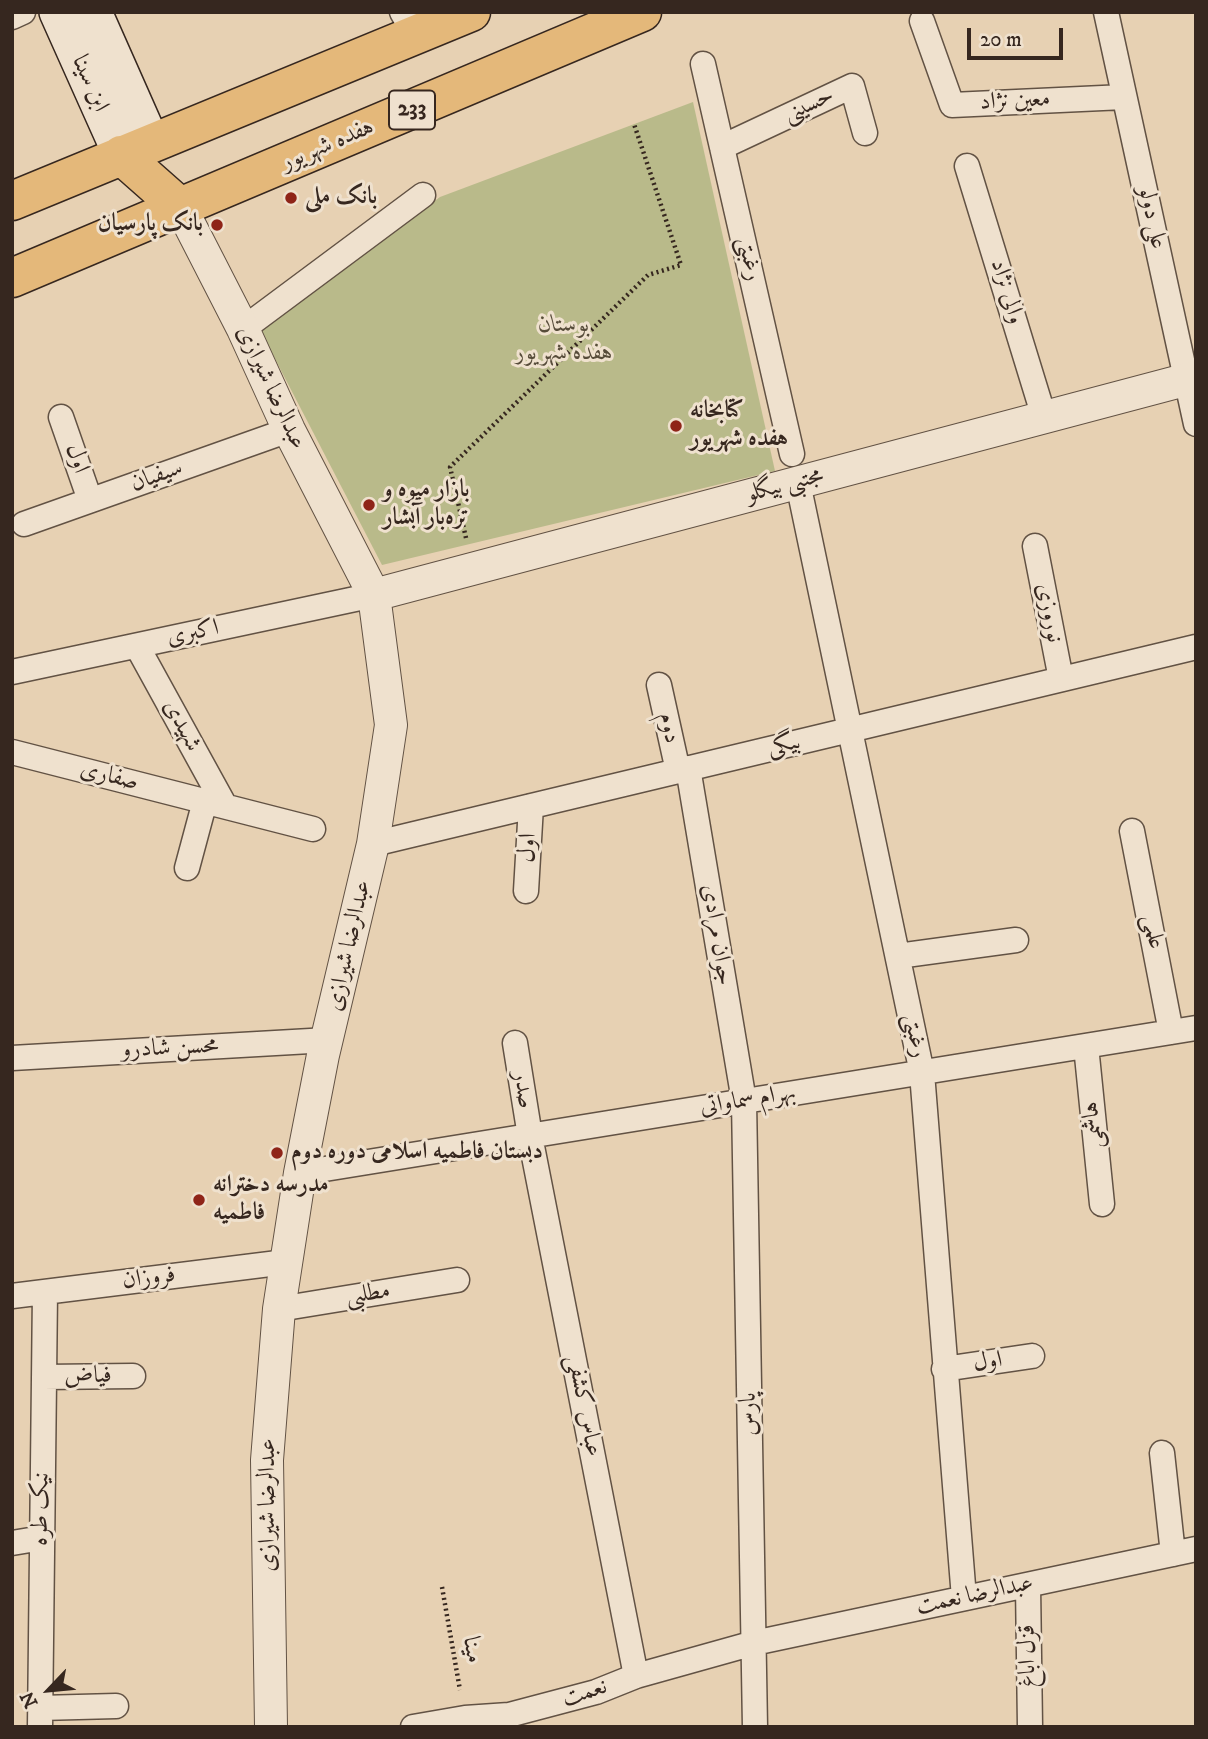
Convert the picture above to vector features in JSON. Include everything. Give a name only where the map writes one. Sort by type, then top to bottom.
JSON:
[{"type":"main road","name":"ابن سینا","points":[[57,12],[136,149]]},
{"type":"main road","name":"ابن سینا","points":[[94,12],[136,149]]},
{"type":"main road","points":[[12,201],[471,12]]},
{"type":"main road","name":"هفده شهریور","points":[[12,278],[642,12]]},
{"type":"main road","points":[[136,149],[181,208]]},
{"type":"street","points":[[12,17],[23,12]]},
{"type":"street","name":"علی دولو","points":[[1106,12],[1191,379],[1196,424]]},
{"type":"street","name":"معین نژاد","points":[[922,21],[953,105],[1125,97]]},
{"type":"street","name":"رغبتی","points":[[703,64],[795,469],[922,1073],[964,1598]]},
{"type":"street","name":"حسینی","points":[[722,147],[852,86],[865,133]]},
{"type":"street","name":"والی نژاد","points":[[967,166],[1044,418]]},
{"type":"street","points":[[243,330],[423,195]]},
{"type":"street","name":"عبدالرضا شیرازی","points":[[181,208],[243,330],[289,430],[374,595],[391,725],[373,844],[323,1055],[300,1173],[279,1309],[267,1460],[271,1727]]},
{"type":"street","name":"مجتبی بیگلو","points":[[374,595],[473,569],[795,469],[1044,418],[1191,379]]},
{"type":"street","name":"اول","points":[[61,417],[90,500]]},
{"type":"street","name":"سیفیان","points":[[24,524],[289,430]]},
{"type":"street","name":"نوروزی","points":[[1035,546],[1061,679]]},
{"type":"street","name":"اکبری","points":[[12,673],[374,595]]},
{"type":"street","name":"شهیدی","points":[[137,646],[215,804]]},
{"type":"street","name":"بیگی","points":[[373,844],[1196,647]]},
{"type":"street","name":"دوم","points":[[659,685],[683,769]]},
{"type":"street","name":"صفاری","points":[[12,752],[313,828]]},
{"type":"street","name":"جوان مرادی","points":[[683,769],[744,1101]]},
{"type":"street","points":[[187,868],[215,804]]},
{"type":"street","name":"اول","points":[[526,891],[531,806]]},
{"type":"street","name":"علمی","points":[[1132,831],[1184,1030]]},
{"type":"street","points":[[898,956],[1016,940]]},
{"type":"street","name":"بهرام سماواتی","points":[[300,1173],[1184,1030]]},
{"type":"street","name":"محسن شادرو","points":[[12,1058],[328,1040]]},
{"type":"street","name":"صدر","points":[[515,1043],[530,1136]]},
{"type":"street","name":"هاشمی","points":[[1086,1046],[1102,1204]]},
{"type":"street","name":"پارس","points":[[744,1101],[755,1727]]},
{"type":"street","name":"عباس کشفی","points":[[530,1136],[636,1676]]},
{"type":"street","name":"فروزان","points":[[12,1296],[286,1262]]},
{"type":"street","name":"مطلبی","points":[[279,1309],[457,1280]]},
{"type":"street","name":"نیک طره","points":[[40,1717],[45,1292]]},
{"type":"street","name":"اول","points":[[944,1369],[1032,1356]]},
{"type":"street","name":"فیاض","points":[[44,1377],[133,1376]]},
{"type":"street","points":[[1162,1453],[1184,1552]]},
{"type":"street","points":[[12,1543],[42,1538]]},
{"type":"street","name":"عبدالرضا نعمت","points":[[754,1643],[1184,1552]]},
{"type":"street","name":"قزل اباغ","points":[[1028,1585],[1030,1727]]},
{"type":"street","name":"نعمت","points":[[412,1727],[464,1718],[546,1716],[636,1676],[754,1643]]},
{"type":"street","points":[[40,1717],[116,1706]]},
{"type":"path","points":[[473,569],[450,467],[648,275],[681,265],[634,124]]},
{"type":"path","name":"مینا","points":[[442,1587],[464,1718]]},
{"type":"green space","name":"بوستان هفده شهریور","points":[[693,102],[775,471],[382,565],[260,330],[440,197]]},
{"type":"place","name":"بانک ملی","points":[[291,198]]},
{"type":"place","name":"بانک پارسیان","points":[[217,225]]},
{"type":"place","name":"کتابخانه هفده شهریور","points":[[676,426]]},
{"type":"place","name":"بازار میوه و تره‌بار آبشار","points":[[369,505]]},
{"type":"place","name":"دبستان فاطمیه اسلامی دوره دوم","points":[[277,1153]]},
{"type":"place","name":"مدرسه دخترانه فاطمیه","points":[[199,1200]]}]
